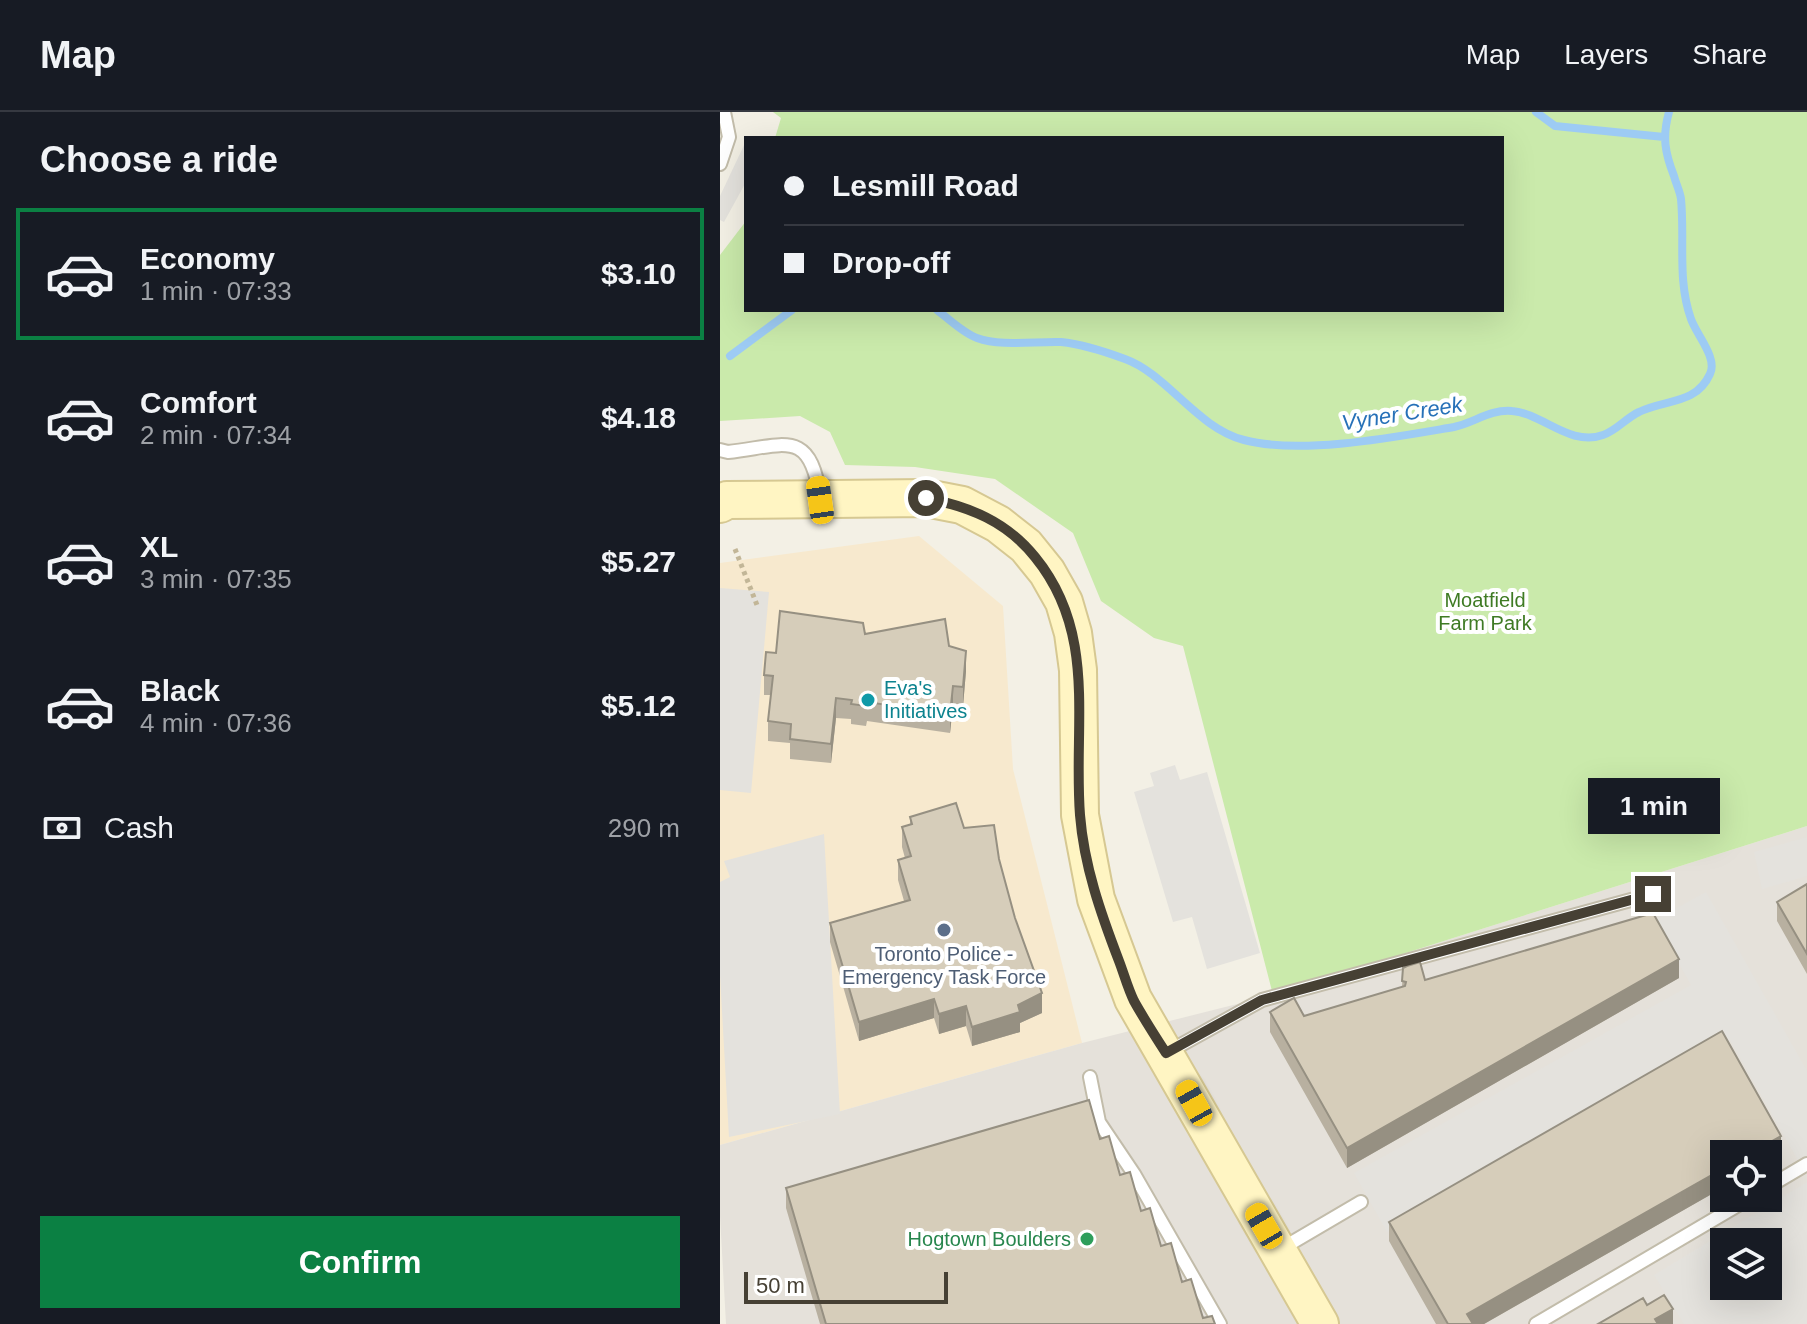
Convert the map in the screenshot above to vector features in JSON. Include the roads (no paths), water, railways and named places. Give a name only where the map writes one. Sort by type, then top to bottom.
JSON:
[{"type":"street","points":[[722,500],[926,498],[962,505],[1017,538],[1047,572],[1064,602],[1073,633],[1078,670],[1080,815],[1096,899],[1133,999],[1320,1324]]},
{"type":"lane","points":[[720,164],[729,137],[724,112]]},
{"type":"lane","points":[[720,450],[728,452],[783,445],[801,448],[811,458],[817,473],[820,500]]},
{"type":"lane","points":[[1166,1053],[1262,1000],[1653,894]]},
{"type":"lane","points":[[1090,1077],[1099,1122],[1134,1174],[1220,1324]]},
{"type":"lane","points":[[1782,1179],[1807,1164]]},
{"type":"lane","points":[[1278,1250],[1361,1202]]},
{"type":"lane","points":[[1536,1324],[1726,1212]]},
{"type":"waterway","points":[[1536,112],[1555,126],[1664,137]]},
{"type":"waterway","name":"Vyner Creek","points":[[940,312],[967,333],[986,341],[1069,343],[1125,359],[1155,376],[1211,424],[1244,440],[1293,446],[1349,443],[1454,427],[1504,411],[1523,413],[1579,437],[1603,435],[1639,412],[1697,391],[1712,368],[1709,354],[1691,319],[1684,289],[1681,199],[1666,145],[1669,112]]},
{"type":"waterway","name":"Vyner Creek","points":[[730,356],[789,312]]},
{"type":"place","name":"Eva's Initiatives","points":[[868,700]]},
{"type":"place","name":"Toronto Police - Emergency Task Force","points":[[944,930]]},
{"type":"place","name":"Hogtown Boulders","points":[[1087,1239]]},
{"type":"park label","name":"Moatfield Farm Park","points":[[1485,612]]}]
